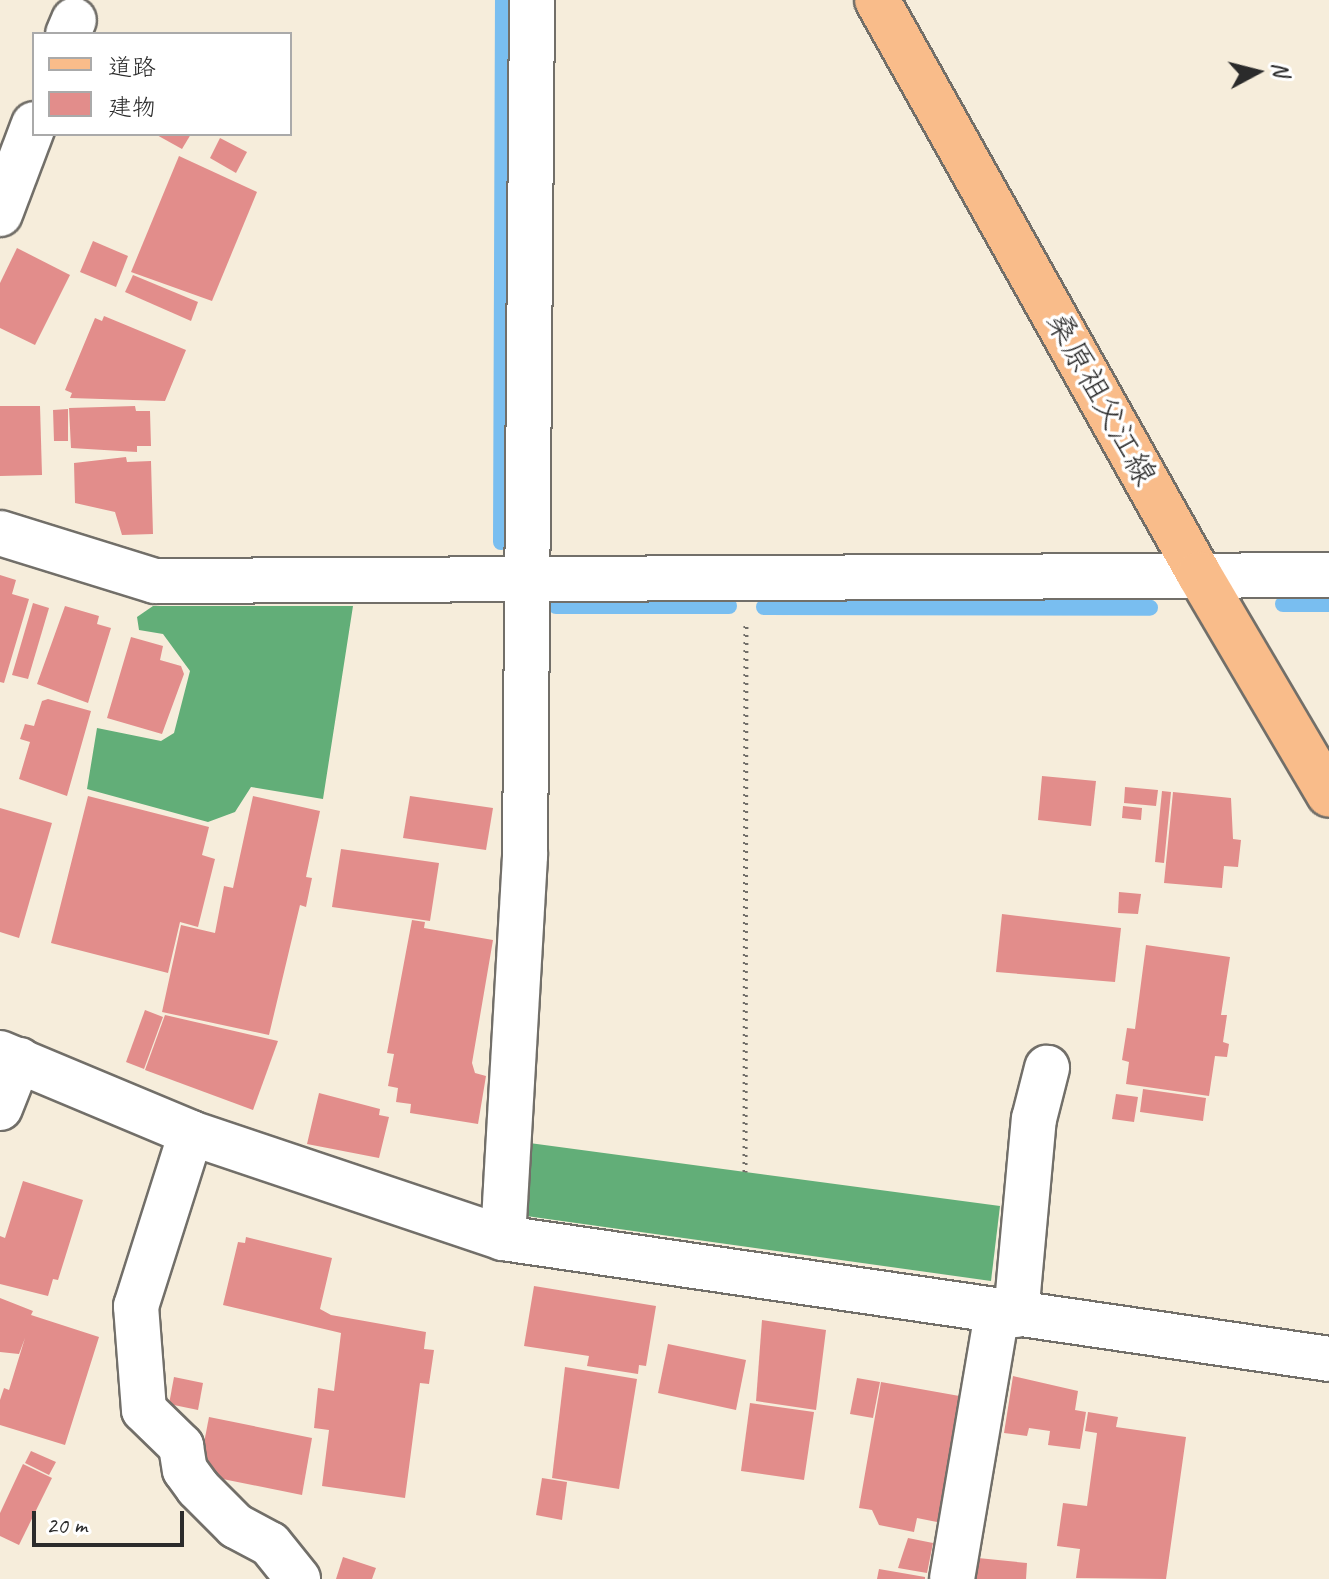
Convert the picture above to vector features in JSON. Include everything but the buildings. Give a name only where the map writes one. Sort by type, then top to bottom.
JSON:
[{"type":"main road","name":"桑原祖父江線","points":[[877,0],[1199,574],[1329,795]]},
{"type":"street","points":[[503,1238],[525,856],[532,0]]},
{"type":"street","points":[[0,214],[32,129]]},
{"type":"street","points":[[0,533],[155,581],[529,576],[1329,575]]},
{"type":"street","points":[[0,1108],[10,1057],[191,1133],[503,1238],[1329,1359]]},
{"type":"street","points":[[952,1579],[1007,1314],[1034,1119],[1047,1068]]},
{"type":"street","points":[[191,1133],[136,1306],[144,1410],[181,1446],[185,1470],[198,1488],[236,1526],[270,1544],[298,1579]]},
{"type":"path","points":[[745,1172],[747,575]]},
{"type":"green space","points":[[153,606],[353,606],[323,799],[251,787],[235,812],[208,822],[87,789],[97,728],[161,741],[174,733],[190,671],[163,634],[139,630],[137,617]]},
{"type":"green space","points":[[522,1142],[1000,1206],[991,1281],[519,1215]]},
{"type":"waterway","points":[[501,542],[503,0]]},
{"type":"waterway","points":[[1283,604],[1329,604]]},
{"type":"waterway","points":[[556,606],[729,606]]},
{"type":"waterway","points":[[764,607],[1150,608]]}]
